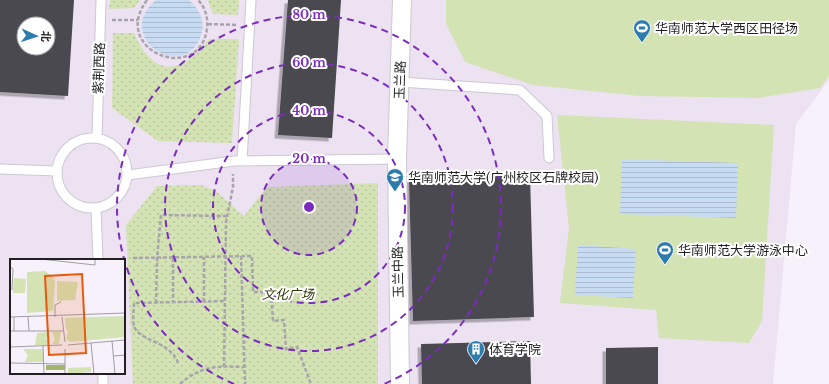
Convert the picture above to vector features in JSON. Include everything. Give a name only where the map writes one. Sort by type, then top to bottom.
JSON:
[{"type":"street","name":"玉兰路","points":[[397,159],[402,0]]},
{"type":"street","name":"玉兰中路","points":[[397,159],[400,384]]},
{"type":"lane","name":"紫荆西路","points":[[97,137],[101,0]]},
{"type":"lane","points":[[238,161],[251,0]]},
{"type":"lane","points":[[400,82],[520,90],[547,116],[549,158]]},
{"type":"lane","points":[[97,137],[115,145],[122,153],[127,163],[128,175],[125,187],[118,197],[108,205],[96,208],[84,208],[73,203],[64,194],[58,183],[56,171],[64,150],[73,142],[83,138],[97,137]]},
{"type":"lane","points":[[128,175],[238,161],[397,159]]},
{"type":"lane","points":[[0,169],[56,171]]},
{"type":"lane","points":[[96,208],[98,259]]},
{"type":"path","points":[[147,0],[140,10],[138,20],[139,32],[147,46],[160,56],[171,59],[192,53],[201,45],[206,35],[208,24],[206,13],[198,0]]},
{"type":"path","points":[[100,19],[138,20]]},
{"type":"path","points":[[208,24],[250,25]]},
{"type":"path","points":[[224,366],[227,216],[238,161]]},
{"type":"path","points":[[156,303],[157,258],[161,215],[227,216]]},
{"type":"path","points":[[241,256],[245,384]]},
{"type":"path","points":[[134,258],[252,256],[253,292],[272,292],[273,320],[284,320],[286,349],[297,348],[311,384]]},
{"type":"path","points":[[204,257],[204,302]]},
{"type":"path","points":[[173,258],[173,302]]},
{"type":"path","points":[[178,363],[169,349],[138,333],[134,325],[134,303],[225,302]]},
{"type":"path","points":[[180,384],[189,377],[212,366],[244,367]]},
{"type":"shaded area","name":"华南师范大学(广州校区石牌校园)","points":[[0,0],[829,0],[829,80],[796,124],[773,384],[0,384]]},
{"type":"green space","points":[[110,0],[140,0],[134,8],[109,9]]},
{"type":"green space","points":[[208,0],[239,0],[238,15],[213,14]]},
{"type":"green space","name":"华南师范大学西区田径场","points":[[446,0],[829,0],[829,76],[820,88],[758,98],[640,96],[533,85],[465,62],[446,24]]},
{"type":"green space","points":[[113,33],[134,33],[142,48],[150,58],[159,64],[168,67],[178,65],[188,60],[199,51],[209,39],[239,39],[232,143],[158,141],[112,108]]},
{"type":"green space","name":"华南师范大学游泳中心","points":[[557,115],[774,125],[762,321],[749,343],[659,338],[656,310],[560,303],[569,228]]},
{"type":"green space","name":"文化广场","points":[[378,183],[378,384],[133,384],[126,225],[157,186],[201,185],[216,191],[244,216],[267,187]]},
{"type":"water","points":[[156,0],[189,0],[196,8],[201,16],[203,25],[201,35],[193,49],[181,56],[168,55],[156,50],[147,41],[142,28],[144,14]]},
{"type":"water","points":[[622,159],[738,163],[736,218],[620,214]]},
{"type":"water","points":[[578,245],[636,249],[633,298],[575,295]]},
{"type":"building","points":[[0,0],[74,0],[68,96],[0,92]]},
{"type":"building","points":[[288,0],[341,0],[332,138],[278,135]]},
{"type":"building","points":[[530,175],[534,317],[413,321],[409,179]]},
{"type":"building","name":"体育学院","points":[[530,341],[531,384],[422,384],[421,344]]},
{"type":"building","points":[[658,347],[658,384],[606,384],[606,348]]},
{"type":"place","name":"华南师范大学西区田径场","points":[[642,43]]},
{"type":"place","name":"华南师范大学(广州校区石牌校园)","points":[[395,192]]},
{"type":"place","name":"华南师范大学游泳中心","points":[[665,265]]},
{"type":"place","name":"体育学院","points":[[476,364]]}]
